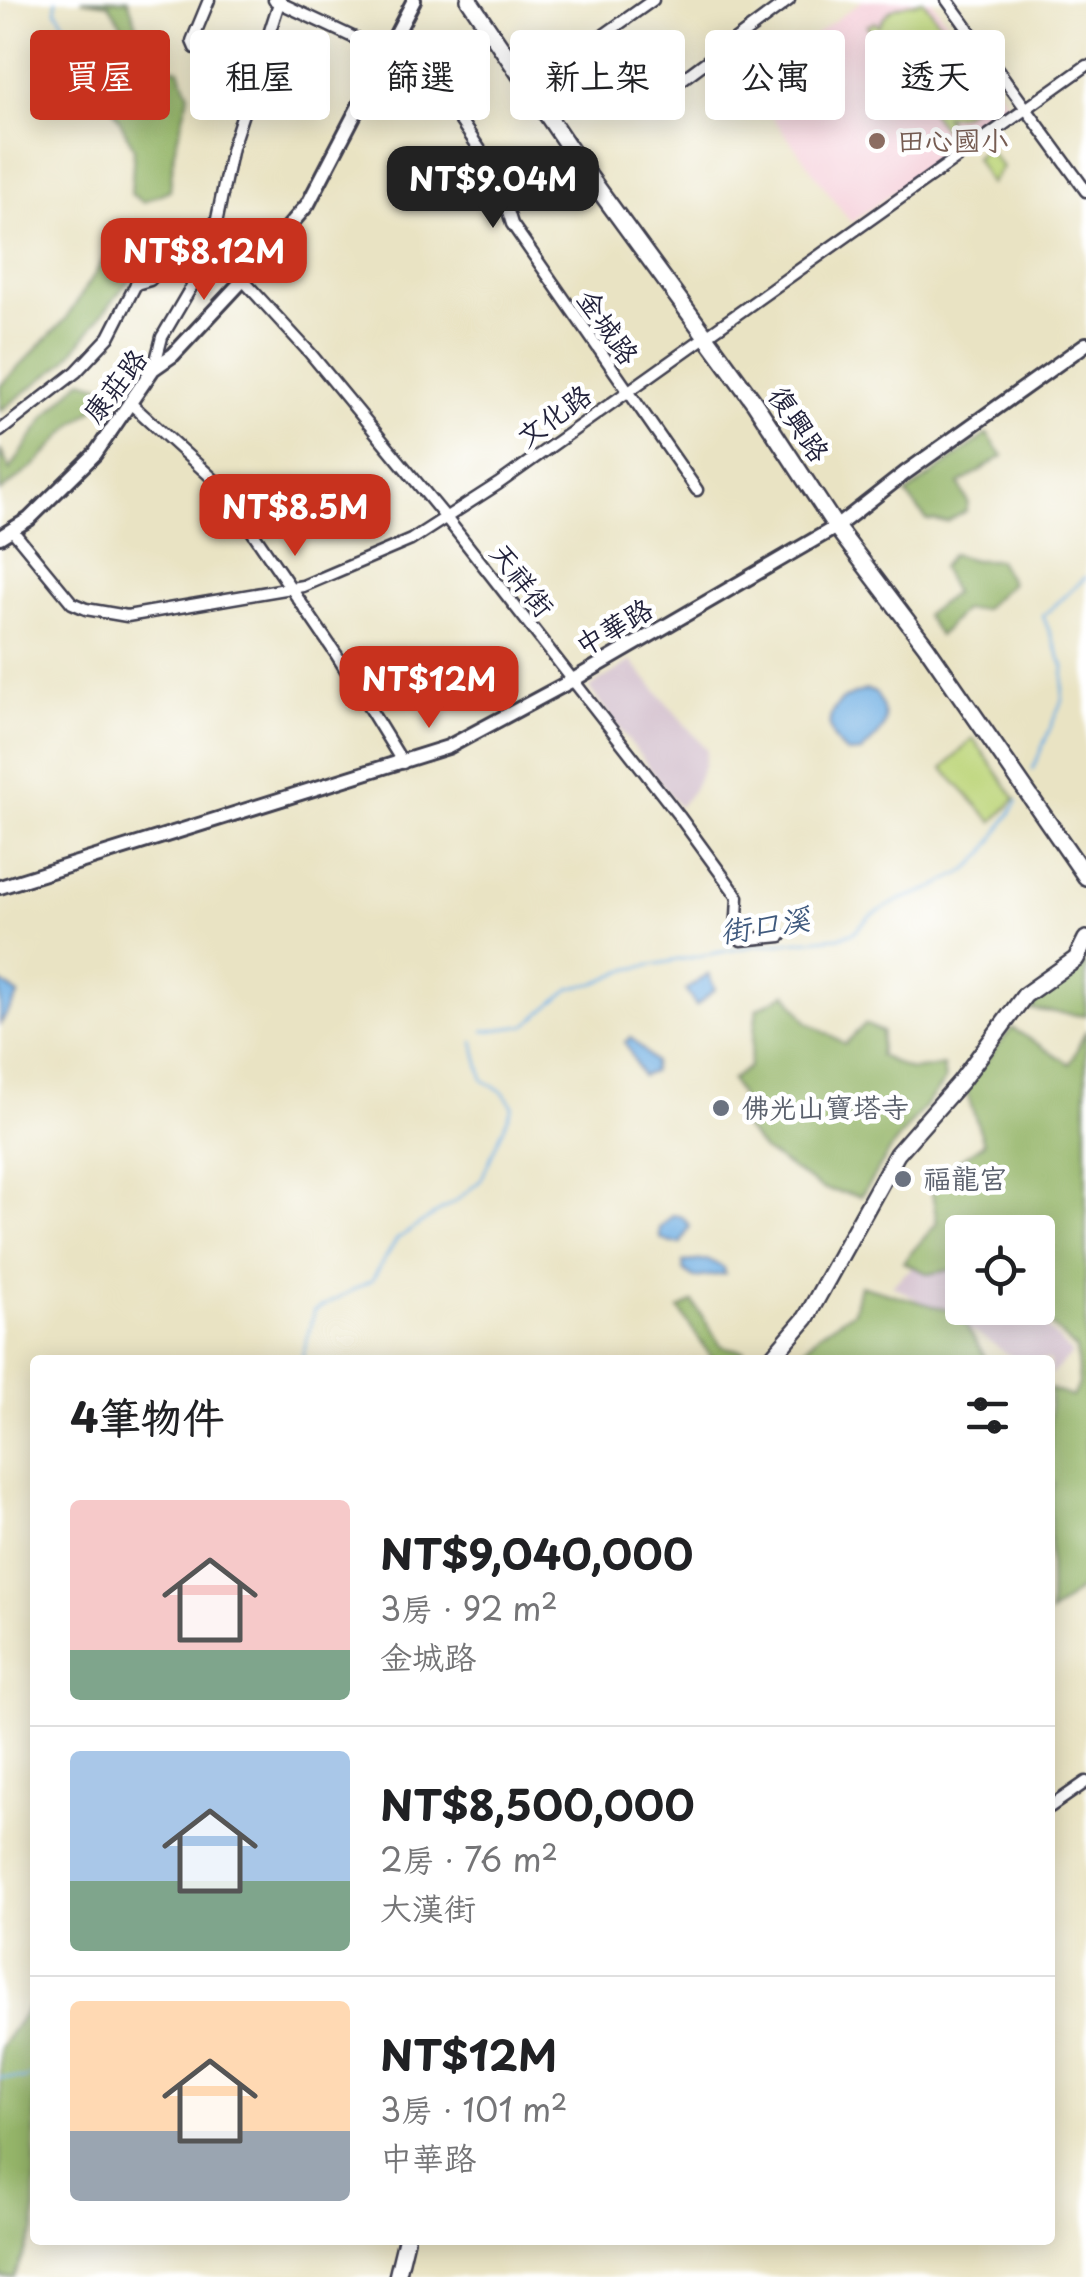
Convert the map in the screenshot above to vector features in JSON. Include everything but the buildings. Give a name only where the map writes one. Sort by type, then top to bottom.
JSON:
[{"type":"main road","name":"復興路","points":[[469,0],[510,59]]},
{"type":"main road","name":"復興路","points":[[551,120],[776,433],[836,527],[903,613],[1086,874]]},
{"type":"main road","points":[[774,1355],[806,1318],[897,1154],[961,1081],[1025,995],[1076,959],[1086,940]]},
{"type":"main road","points":[[396,2277],[408,2245]]},
{"type":"street","points":[[197,30],[209,0]]},
{"type":"street","name":"康莊路","points":[[399,30],[414,0]]},
{"type":"street","points":[[614,30],[653,0]]},
{"type":"street","points":[[947,0],[1086,191]]},
{"type":"street","points":[[269,30],[278,1]]},
{"type":"street","name":"金城路","points":[[278,1],[350,34]]},
{"type":"street","points":[[685,77],[782,2]]},
{"type":"street","name":"文化路","points":[[6,533],[72,603],[127,616],[304,586],[386,553],[447,518],[1086,66]]},
{"type":"street","points":[[154,369],[162,337],[202,267],[241,120]]},
{"type":"street","name":"康莊路","points":[[6,533],[29,518],[95,454],[154,369],[243,280],[308,204],[352,120]]},
{"type":"street","name":"金城路","points":[[460,120],[496,173],[512,224],[697,490]]},
{"type":"street","points":[[0,431],[76,372],[108,337],[136,284],[150,280],[200,226],[214,228]]},
{"type":"street","name":"天祥街","points":[[243,280],[310,353],[447,518],[738,897],[736,935],[741,940],[780,936]]},
{"type":"street","name":"中華路","points":[[0,887],[448,748],[836,527],[1086,344]]},
{"type":"street","points":[[129,402],[215,480],[346,669],[402,762]]},
{"type":"street","points":[[1055,1804],[1086,1782]]},
{"type":"shaded area","points":[[863,0],[931,0],[953,30],[865,30],[865,120],[992,120],[851,223],[775,120],[845,120],[845,30],[822,30]]},
{"type":"shaded area","points":[[631,661],[707,750],[692,791],[679,807],[589,688]]},
{"type":"shaded area","points":[[924,1257],[945,1265],[945,1315],[892,1285]]},
{"type":"shaded area","points":[[962,1325],[1044,1325],[1072,1354],[1055,1371],[1055,1355],[1009,1355]]},
{"type":"green space","points":[[81,0],[128,0],[139,30],[117,30],[123,27],[109,4]]},
{"type":"green space","points":[[923,0],[946,30],[870,30],[867,26],[875,22],[879,26],[892,10]]},
{"type":"green space","points":[[170,67],[179,69],[189,94],[174,151],[170,190],[143,202],[131,194],[134,148],[119,120],[170,120]]},
{"type":"green space","points":[[937,120],[947,120],[953,130],[947,134]]},
{"type":"green space","points":[[986,147],[1002,167],[990,184],[975,158]]},
{"type":"green space","points":[[105,258],[139,267],[65,362],[0,411],[0,386],[66,319]]},
{"type":"green space","points":[[82,380],[101,385],[93,410],[0,492],[0,449],[10,470],[46,416]]},
{"type":"green space","points":[[987,434],[1003,456],[959,484],[968,503],[966,511],[947,522],[927,520],[906,494]]},
{"type":"green space","points":[[952,554],[974,560],[998,560],[1011,583],[983,609],[963,610],[939,636],[925,615],[954,593],[941,568]]},
{"type":"green space","points":[[973,738],[1016,799],[993,822],[943,769]]},
{"type":"green space","points":[[1086,962],[1086,1016],[1029,1009]]},
{"type":"green space","points":[[787,993],[807,1022],[845,1044],[865,1024],[882,1032],[879,1056],[911,1070],[943,1066],[945,1081],[893,1146],[861,1196],[823,1189],[763,1150],[740,1123],[740,1095],[731,1080],[749,1067],[757,1009]]},
{"type":"green space","points":[[1012,1028],[1070,1064],[1086,1030],[1086,1584],[1055,1610],[1055,1391],[1072,1397],[1079,1384],[1076,1349],[1051,1325],[1055,1325],[1055,1215],[945,1215],[945,1271],[929,1274],[903,1262],[937,1223],[930,1180],[984,1143],[965,1088]]},
{"type":"green space","points":[[860,1285],[945,1309],[945,1325],[965,1325],[984,1355],[799,1355],[819,1334],[854,1311]]},
{"type":"green space","points":[[693,1302],[721,1346],[744,1351],[742,1355],[710,1355],[679,1309]]},
{"type":"green space","points":[[30,2005],[30,2242],[14,2277],[0,2277],[0,2048]]},
{"type":"water","points":[[867,690],[876,693],[881,703],[884,726],[861,752],[847,753],[832,733],[832,714],[844,700]]},
{"type":"water","points":[[708,974],[715,989],[696,1006],[686,990]]},
{"type":"water","points":[[0,981],[19,995],[0,1024]]},
{"type":"water","points":[[631,1037],[654,1062],[652,1072],[642,1076],[625,1042]]},
{"type":"water","points":[[673,1215],[682,1217],[690,1226],[681,1243],[660,1238],[660,1228]]},
{"type":"water","points":[[709,1260],[724,1268],[725,1274],[694,1278],[684,1271],[683,1262]]},
{"type":"waterway","points":[[56,0],[56,10],[69,30]]},
{"type":"waterway","name":"街口溪","points":[[1033,769],[1062,700],[1064,667],[1043,616],[1086,577]]},
{"type":"waterway","name":"街口溪","points":[[484,1031],[525,1026],[571,988],[596,983],[625,970],[854,932],[870,916],[969,869],[985,853],[1018,801]]},
{"type":"waterway","name":"街口溪","points":[[303,1355],[314,1311],[372,1280],[397,1239],[481,1180],[513,1106],[503,1092],[483,1080],[474,1042]]},
{"type":"waterway","name":"街口溪","points":[[0,2077],[25,2079],[30,2076]]},
{"type":"place","name":"田心國小","points":[[877,141]]},
{"type":"place","name":"佛光山寶塔寺","points":[[721,1108]]},
{"type":"place","name":"福龍宮","points":[[903,1179]]}]
